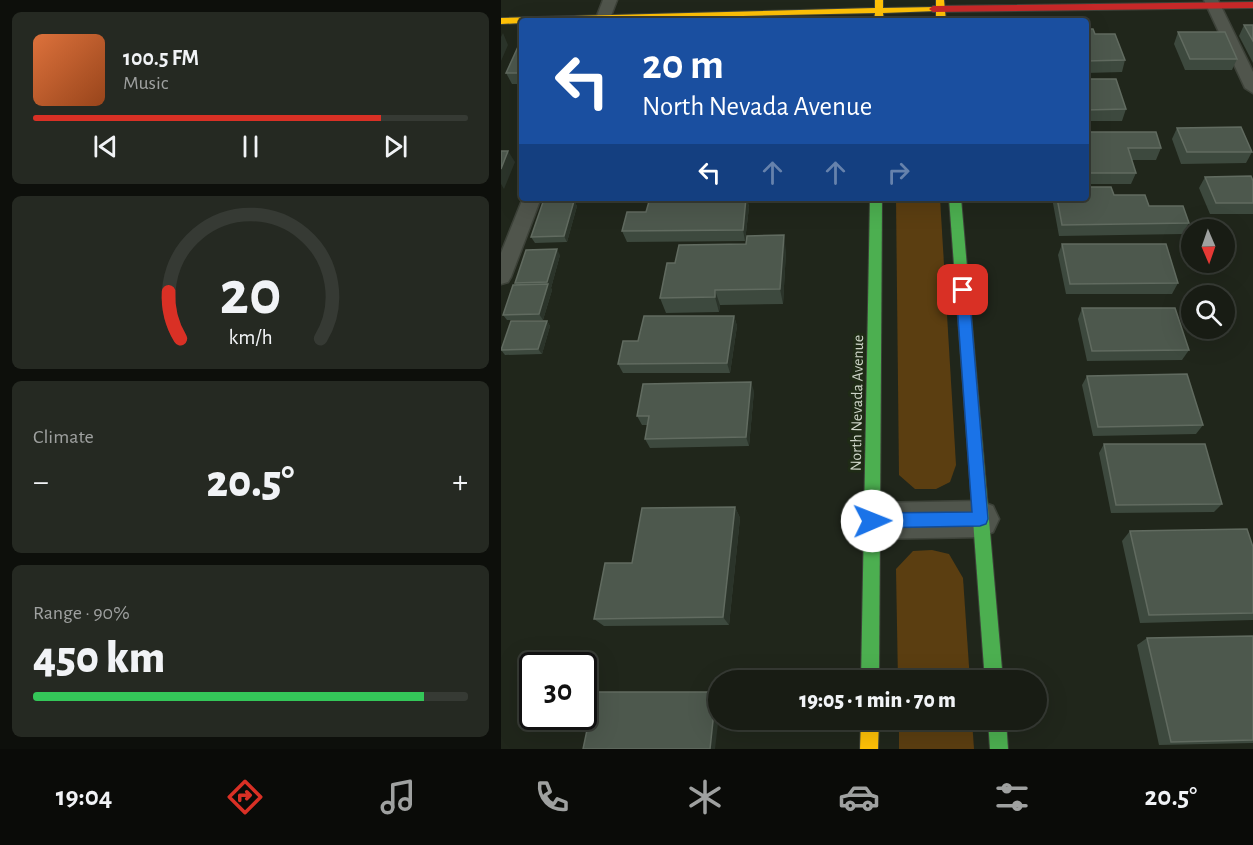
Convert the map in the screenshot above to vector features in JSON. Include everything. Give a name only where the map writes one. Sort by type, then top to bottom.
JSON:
[{"type":"street","points":[[664,18],[1213,3],[1253,5]]},
{"type":"street","points":[[501,21],[519,21]]},
{"type":"street","name":"North Nevada Avenue","points":[[870,670],[876,201]]},
{"type":"street","points":[[955,201],[993,670]]},
{"type":"street","points":[[872,521],[980,519]]},
{"type":"street","points":[[869,749],[870,730]]},
{"type":"street","points":[[998,730],[999,749]]},
{"type":"lane","points":[[603,18],[610,0]]},
{"type":"lane","points":[[1213,3],[1253,88]]},
{"type":"lane","points":[[501,277],[531,201]]},
{"type":"shaded area","points":[[896,201],[940,201],[956,465],[950,482],[936,489],[915,489],[899,475]]},
{"type":"shaded area","points":[[932,550],[949,554],[963,578],[969,670],[898,670],[896,569],[913,551]]},
{"type":"shaded area","points":[[899,730],[973,730],[974,749],[899,749]]},
{"type":"building","points":[[1244,25],[1253,25],[1253,41]]},
{"type":"building","points":[[1089,29],[1093,29],[1095,34],[1115,34],[1125,60],[1089,61]]},
{"type":"building","points":[[1178,32],[1225,32],[1237,59],[1190,59]]},
{"type":"building","points":[[519,45],[519,73],[506,73]]},
{"type":"building","points":[[1089,79],[1116,79],[1126,109],[1089,110]]},
{"type":"building","points":[[1241,127],[1252,152],[1187,152],[1177,128]]},
{"type":"building","points":[[1089,132],[1156,132],[1161,148],[1128,148],[1136,173],[1089,173]]},
{"type":"building","points":[[501,151],[508,151],[501,169]]},
{"type":"building","points":[[1251,176],[1253,203],[1216,203],[1205,177]]},
{"type":"building","points":[[1089,187],[1111,187],[1114,195],[1145,195],[1149,206],[1183,206],[1188,219],[1181,219],[1181,223],[1062,225],[1058,201],[1089,201]]},
{"type":"building","points":[[574,201],[564,236],[531,237],[543,202]]},
{"type":"building","points":[[649,201],[746,201],[743,230],[622,231],[627,212],[646,212]]},
{"type":"building","points":[[784,235],[780,289],[715,290],[715,297],[660,298],[667,263],[675,263],[679,245],[746,244],[747,236]]},
{"type":"building","points":[[1062,244],[1166,244],[1178,283],[1070,284]]},
{"type":"building","points":[[557,249],[547,282],[515,283],[526,250]]},
{"type":"building","points":[[548,284],[539,314],[503,315],[513,285]]},
{"type":"building","points":[[1082,308],[1175,308],[1181,326],[1181,339],[1185,339],[1189,350],[1092,351]]},
{"type":"building","points":[[644,316],[734,316],[727,363],[618,364],[623,341],[638,341]]},
{"type":"building","points":[[511,321],[547,321],[538,349],[501,350]]},
{"type":"building","points":[[1187,374],[1203,425],[1098,427],[1087,376]]},
{"type":"building","points":[[751,382],[746,437],[645,439],[649,416],[637,416],[643,384]]},
{"type":"building","points":[[1104,444],[1205,444],[1222,504],[1116,505]]},
{"type":"building","points":[[735,507],[723,617],[594,619],[605,563],[632,563],[642,508]]},
{"type":"building","points":[[1247,529],[1253,547],[1253,613],[1149,615],[1130,531]]},
{"type":"building","points":[[1253,636],[1253,740],[1171,742],[1147,638]]},
{"type":"building","points":[[597,692],[708,692],[708,730],[712,730],[710,749],[583,749],[587,730],[597,730]]},
{"type":"traffic: fast","points":[[870,670],[876,201]]},
{"type":"traffic: fast","points":[[955,201],[993,670]]},
{"type":"traffic: fast","points":[[998,730],[999,749]]},
{"type":"traffic: slow","points":[[879,0],[879,18]]},
{"type":"traffic: slow","points":[[940,0],[941,18]]},
{"type":"traffic: slow","points":[[609,18],[933,9]]},
{"type":"traffic: slow","points":[[501,21],[519,20]]},
{"type":"traffic: slow","points":[[869,749],[870,730]]},
{"type":"traffic: jam","points":[[933,9],[1253,5]]},
{"type":"route","points":[[872,521],[980,519],[963,290]]}]
